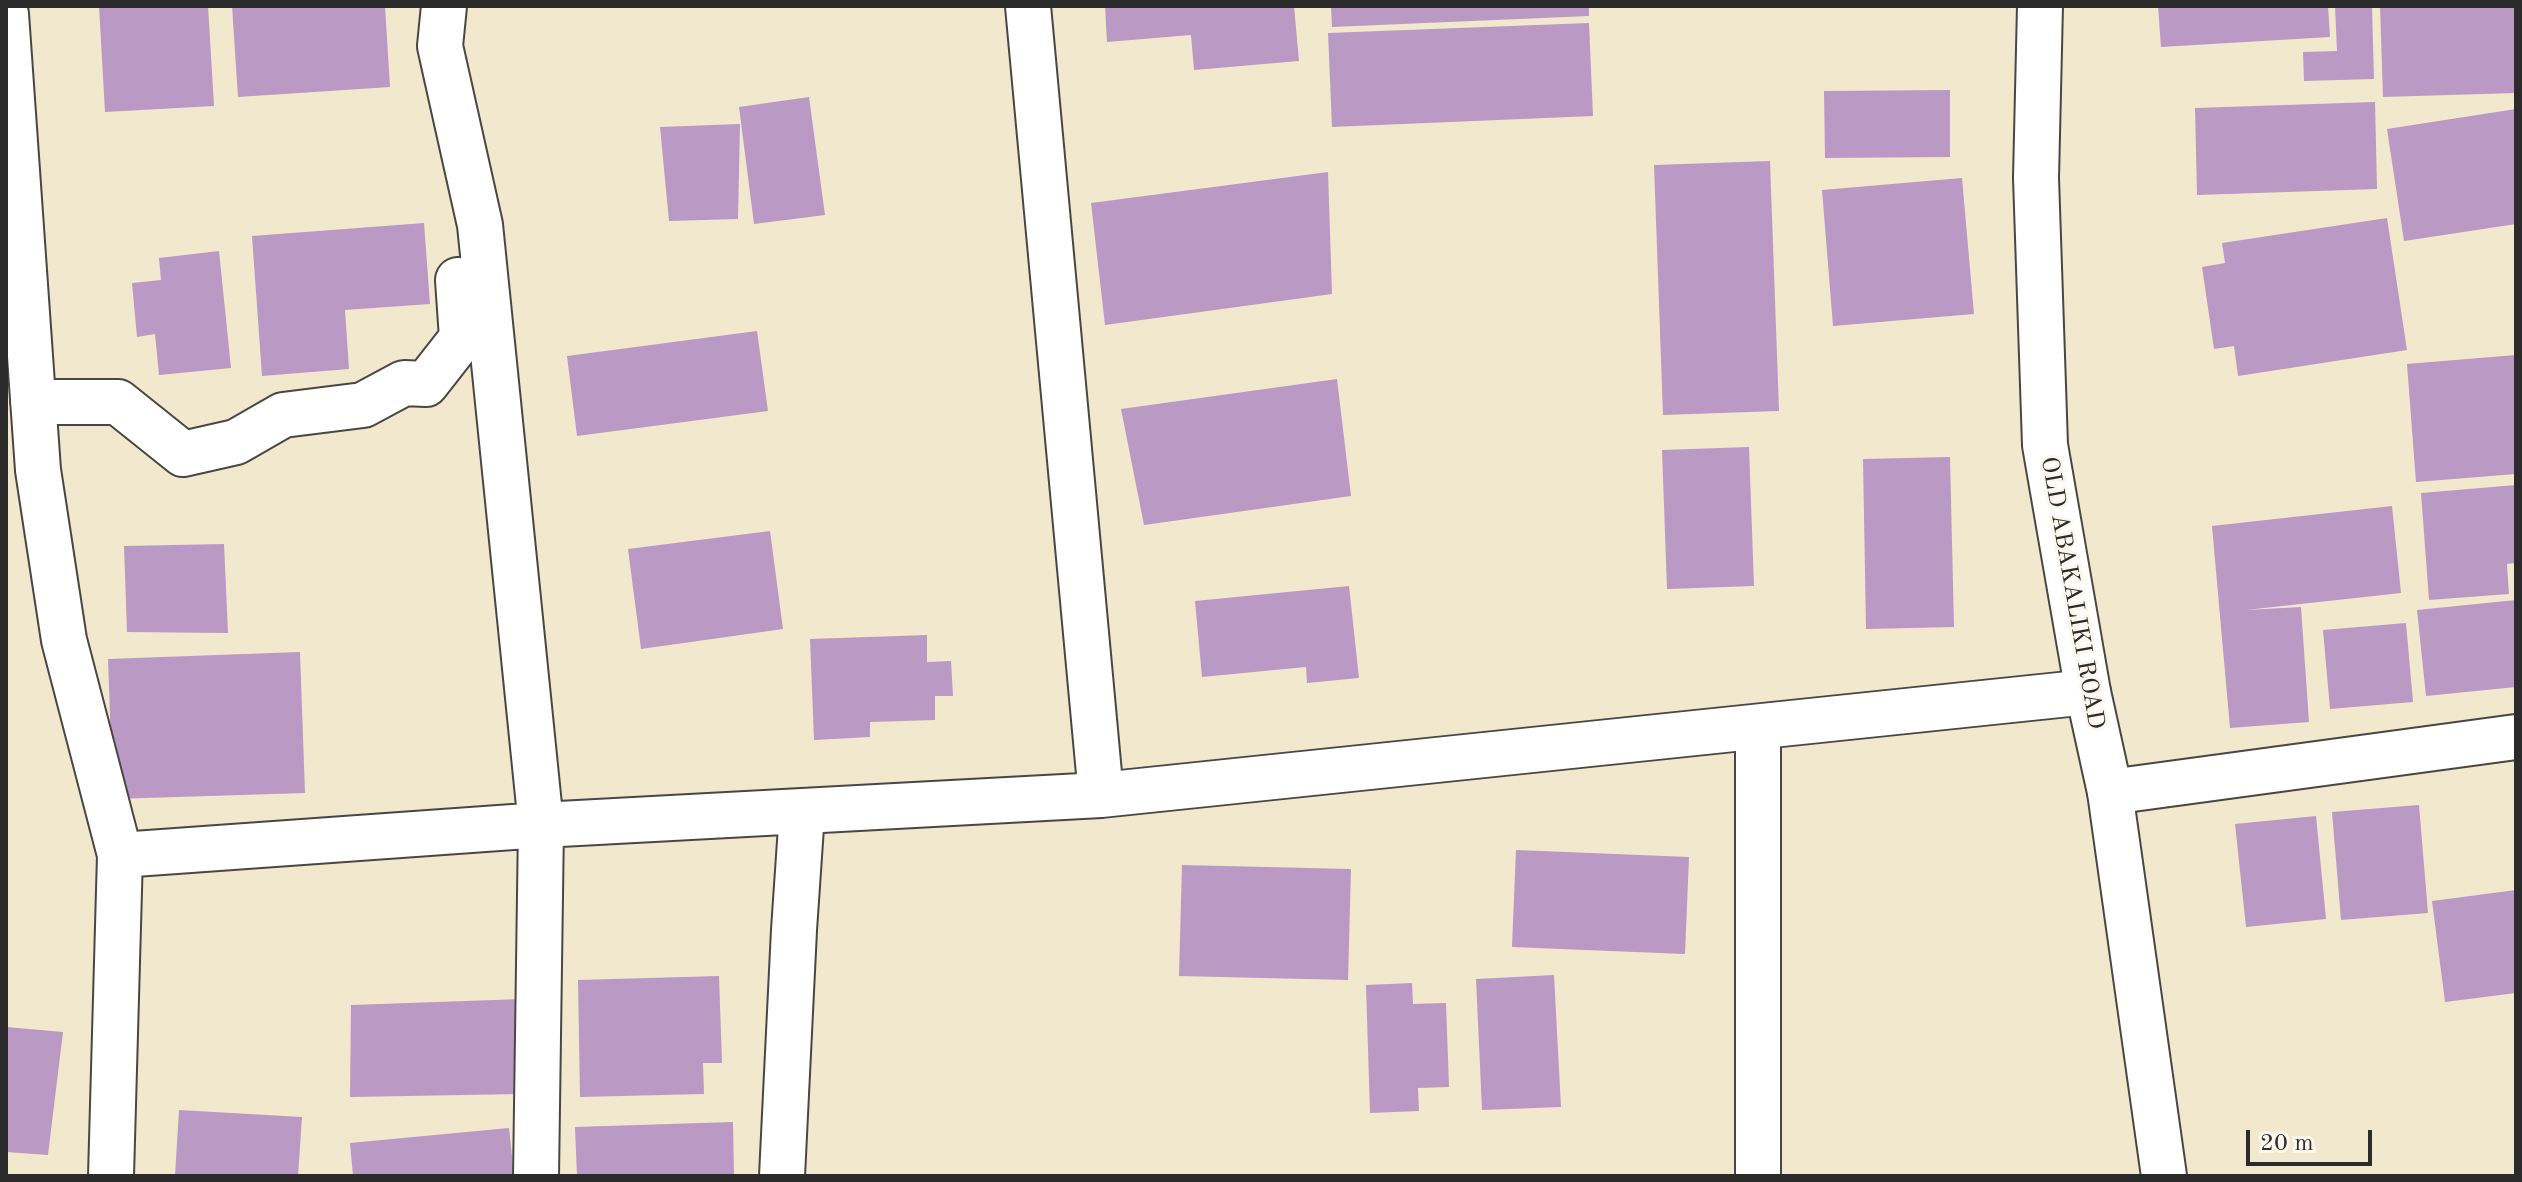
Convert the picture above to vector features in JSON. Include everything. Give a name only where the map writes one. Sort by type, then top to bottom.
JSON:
[{"type":"street","points":[[444,6],[440,46],[480,225],[541,825],[536,1176]]},
{"type":"street","points":[[1028,6],[1101,795]]},
{"type":"street","name":"OLD ABAKALIKI ROAD","points":[[2040,6],[2036,178],[2045,445],[2088,692],[2110,792],[2164,1176]]},
{"type":"street","points":[[6,14],[33,402],[22,473],[120,855],[111,1176]]},
{"type":"street","points":[[33,402],[118,402],[183,454],[236,442],[283,415],[363,405],[404,383],[426,384],[462,338],[454,212],[476,206]]},
{"type":"street","points":[[120,855],[541,825],[1101,795],[2088,692]]},
{"type":"street","points":[[1758,727],[1758,1176]]},
{"type":"street","points":[[2110,792],[2516,737]]},
{"type":"street","points":[[782,1176],[802,812]]},
{"type":"building","points":[[99,6],[208,6],[214,106],[105,112]]},
{"type":"building","points":[[232,6],[385,6],[390,87],[238,97]]},
{"type":"building","points":[[1105,6],[1294,6],[1299,61],[1194,70],[1191,35],[1107,42]]},
{"type":"building","points":[[1331,6],[1589,6],[1589,16],[1332,27]]},
{"type":"building","points":[[2158,6],[2328,6],[2330,37],[2161,47]]},
{"type":"building","points":[[2335,6],[2372,6],[2374,79],[2304,81],[2303,52],[2337,51]]},
{"type":"building","points":[[2380,6],[2516,6],[2516,93],[2383,97]]},
{"type":"building","points":[[1589,23],[1593,116],[1332,127],[1328,33]]},
{"type":"building","points":[[1950,90],[1950,157],[1825,158],[1824,91]]},
{"type":"building","points":[[809,97],[825,215],[754,224],[739,107]]},
{"type":"building","points":[[2375,102],[2377,189],[2197,195],[2195,108]]},
{"type":"building","points":[[2516,109],[2516,224],[2404,241],[2387,129]]},
{"type":"building","points":[[740,124],[738,219],[669,221],[660,127]]},
{"type":"building","points":[[1770,161],[1779,411],[1663,415],[1654,165]]},
{"type":"building","points":[[1328,172],[1332,294],[1105,325],[1091,203]]},
{"type":"building","points":[[1962,178],[1974,314],[1833,326],[1822,190]]},
{"type":"building","points":[[2387,218],[2407,350],[2238,376],[2234,346],[2214,349],[2202,267],[2225,263],[2222,243]]},
{"type":"building","points":[[424,223],[430,304],[345,310],[349,369],[262,376],[252,236]]},
{"type":"building","points":[[219,251],[231,368],[159,375],[155,334],[137,337],[132,283],[161,280],[159,258]]},
{"type":"building","points":[[757,331],[768,411],[577,436],[567,356]]},
{"type":"building","points":[[2516,355],[2516,474],[2416,482],[2407,364]]},
{"type":"building","points":[[1337,379],[1351,496],[1144,525],[1121,409]]},
{"type":"building","points":[[1749,447],[1754,586],[1667,589],[1662,450]]},
{"type":"building","points":[[1950,457],[1954,627],[1866,629],[1863,459]]},
{"type":"building","points":[[2516,485],[2516,563],[2507,564],[2509,594],[2429,600],[2421,493]]},
{"type":"building","points":[[2392,506],[2401,593],[2246,610],[2301,607],[2309,722],[2230,728],[2212,526]]},
{"type":"building","points":[[770,531],[783,629],[641,649],[628,549]]},
{"type":"building","points":[[224,544],[228,633],[127,632],[124,546]]},
{"type":"building","points":[[1349,586],[1359,678],[1307,683],[1306,667],[1202,677],[1195,601]]},
{"type":"building","points":[[2516,600],[2516,687],[2426,696],[2417,610]]},
{"type":"building","points":[[2406,623],[2413,702],[2330,709],[2323,630]]},
{"type":"building","points":[[927,635],[927,662],[951,661],[953,696],[935,696],[935,720],[870,722],[870,737],[814,740],[810,639]]},
{"type":"building","points":[[300,652],[305,793],[113,799],[108,659]]},
{"type":"building","points":[[2419,805],[2428,913],[2341,920],[2332,812]]},
{"type":"building","points":[[2316,816],[2326,919],[2246,927],[2235,824]]},
{"type":"building","points":[[1516,850],[1689,857],[1685,954],[1512,947]]},
{"type":"building","points":[[1182,865],[1351,869],[1348,980],[1179,976]]},
{"type":"building","points":[[2516,890],[2516,993],[2445,1002],[2432,901]]},
{"type":"building","points":[[1554,975],[1561,1107],[1482,1110],[1476,979]]},
{"type":"building","points":[[719,976],[722,1063],[703,1063],[704,1094],[580,1097],[578,980]]},
{"type":"building","points":[[1412,983],[1413,1004],[1446,1003],[1449,1087],[1418,1088],[1419,1111],[1370,1113],[1366,985]]},
{"type":"building","points":[[523,999],[521,1094],[350,1097],[351,1005]]},
{"type":"building","points":[[6,1027],[63,1032],[48,1155],[6,1152]]},
{"type":"building","points":[[179,1110],[302,1117],[298,1176],[175,1176]]},
{"type":"building","points":[[733,1122],[734,1176],[577,1176],[575,1127]]},
{"type":"building","points":[[509,1128],[514,1176],[353,1176],[350,1143]]}]
